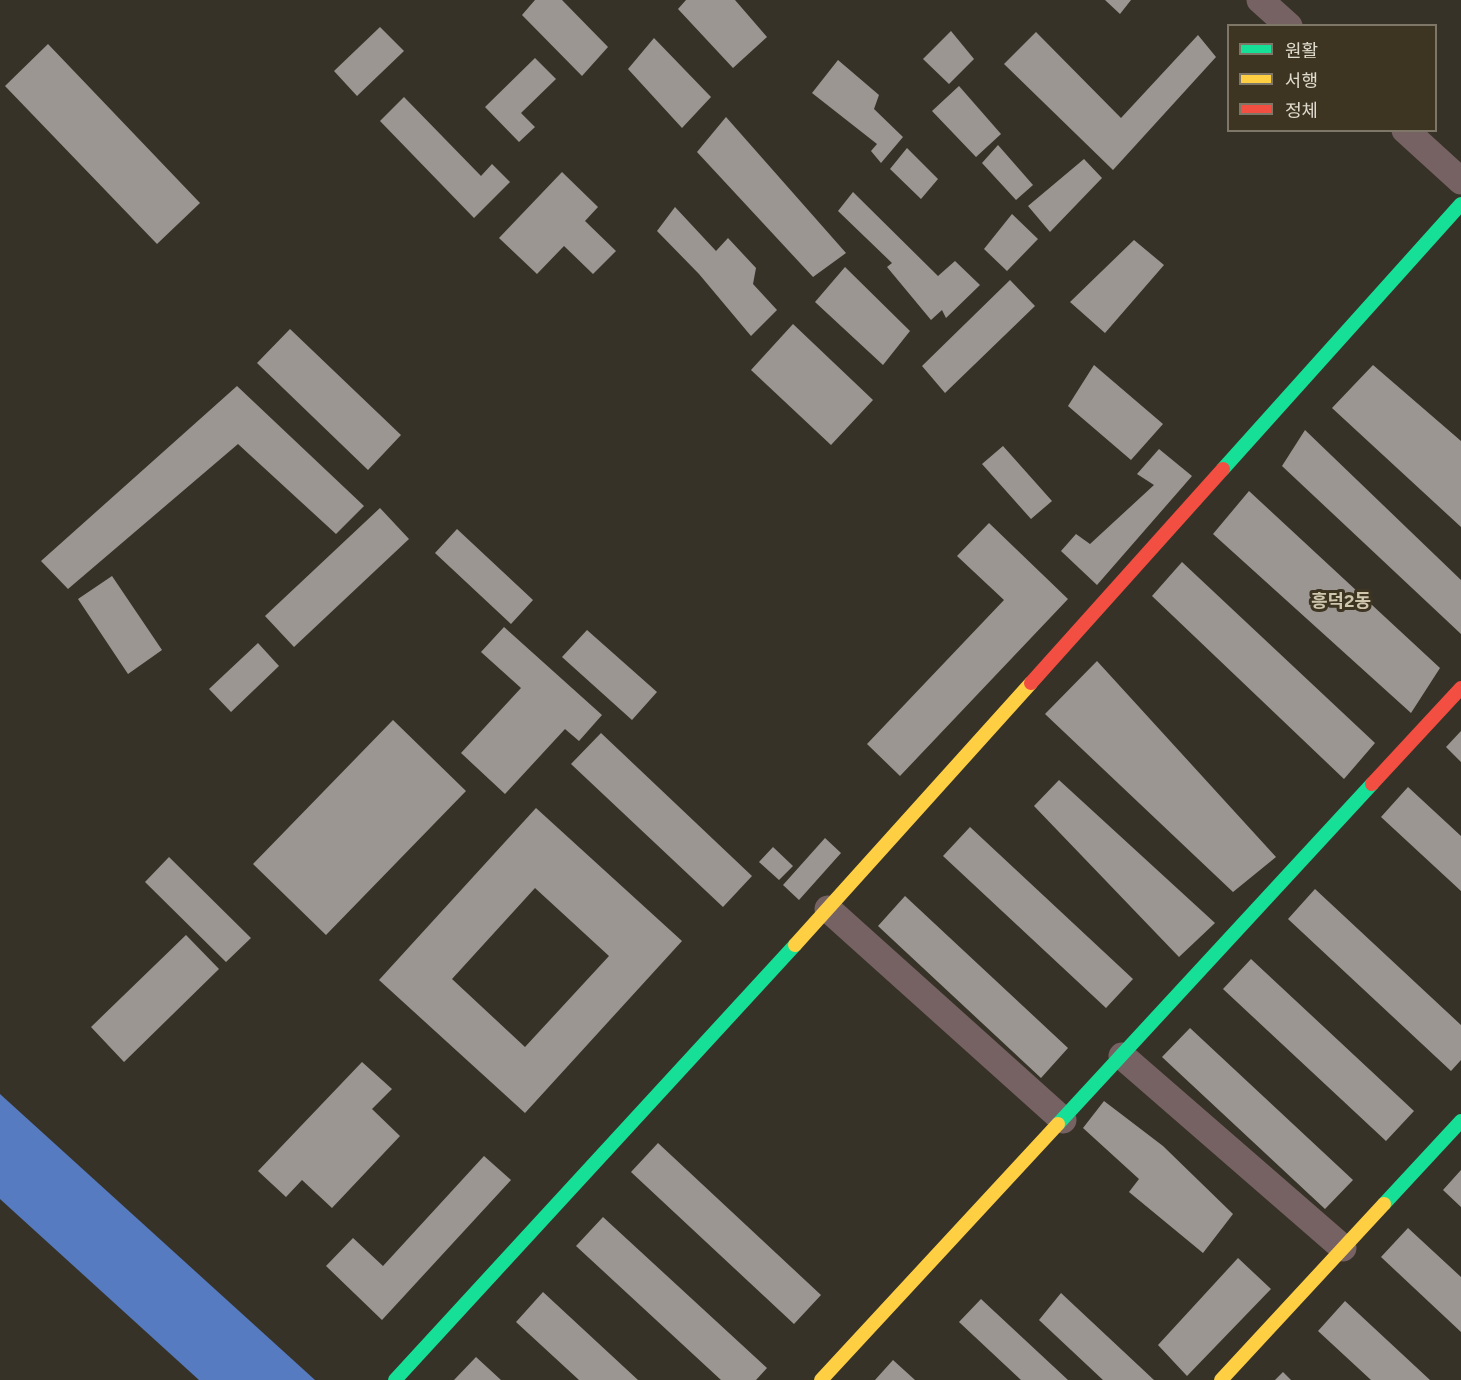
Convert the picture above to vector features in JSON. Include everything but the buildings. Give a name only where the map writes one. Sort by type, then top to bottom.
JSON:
[{"type":"street","points":[[1260,0],[1287,24]]},
{"type":"street","points":[[1407,132],[1461,182]]},
{"type":"street","points":[[395,1380],[828,909],[1461,204]]},
{"type":"street","points":[[822,1380],[1461,688]]},
{"type":"street","points":[[828,909],[1063,1120]]},
{"type":"street","points":[[1122,1056],[1343,1248]]},
{"type":"street","points":[[1221,1380],[1461,1121]]},
{"type":"water","points":[[0,1094],[315,1380],[199,1380],[0,1199]]},
{"type":"traffic: fast","points":[[1223,469],[1461,204]]},
{"type":"traffic: fast","points":[[1058,1124],[1372,784]]},
{"type":"traffic: fast","points":[[395,1380],[795,945]]},
{"type":"traffic: fast","points":[[1384,1204],[1461,1121]]},
{"type":"traffic: slow","points":[[795,945],[1031,683]]},
{"type":"traffic: slow","points":[[821,1380],[1058,1124]]},
{"type":"traffic: slow","points":[[1221,1380],[1384,1204]]},
{"type":"traffic: jam","points":[[1031,683],[1223,469]]},
{"type":"traffic: jam","points":[[1372,784],[1461,688]]},
{"type":"district","name":"흥덕2동","points":[[1341,602]]}]
